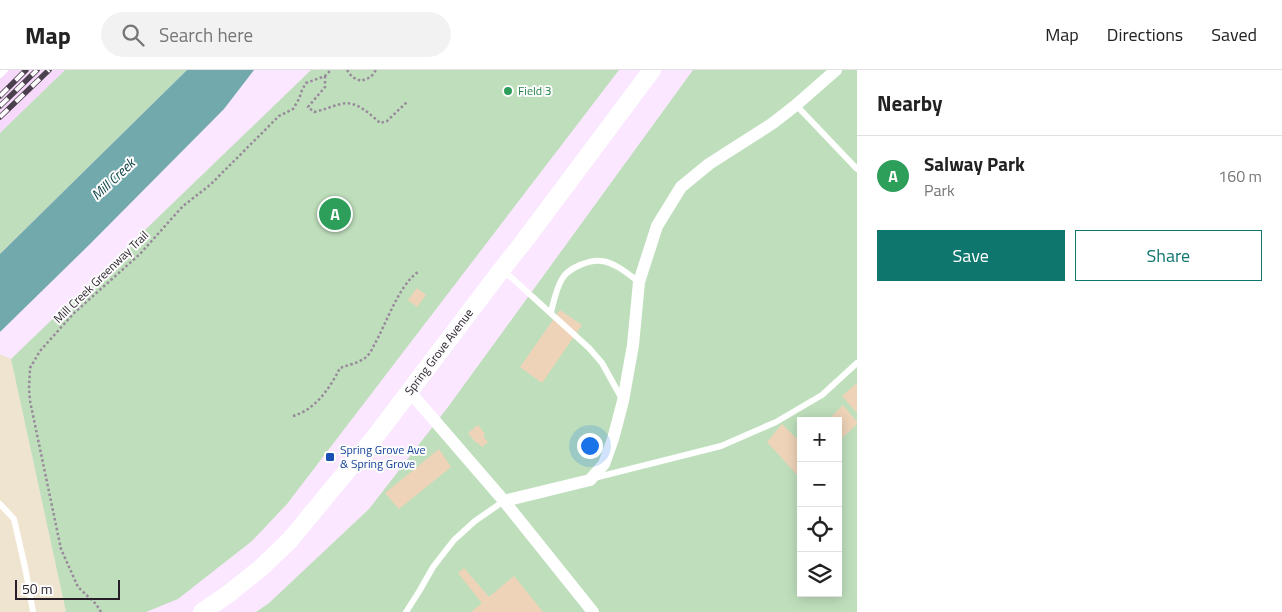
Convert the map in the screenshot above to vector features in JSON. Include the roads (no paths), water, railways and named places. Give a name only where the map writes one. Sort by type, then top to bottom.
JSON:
[{"type":"main road","name":"Spring Grove Avenue","points":[[202,612],[227,595],[290,540],[410,392],[652,70]]},
{"type":"street","points":[[504,501],[590,480],[604,464],[623,401],[633,345],[639,282],[657,226],[681,187],[709,164],[773,123],[836,70]]},
{"type":"street","points":[[410,392],[504,501],[593,612]]},
{"type":"lane","points":[[0,75],[5,70]]},
{"type":"lane","points":[[796,105],[857,169]]},
{"type":"lane","points":[[551,312],[562,277],[581,263],[601,261],[614,265],[639,282]]},
{"type":"lane","points":[[502,269],[590,348],[602,363],[623,401]]},
{"type":"lane","points":[[590,480],[721,446],[776,422],[822,395],[857,363]]},
{"type":"lane","points":[[407,612],[433,567],[454,540],[475,521],[504,501]]},
{"type":"lane","points":[[0,504],[14,519],[33,612]]},
{"type":"water","name":"Mill Creek","points":[[187,70],[254,70],[224,109],[0,332],[0,254]]},
{"type":"railway","points":[[0,96],[26,70]]},
{"type":"railway","points":[[0,106],[37,70]]},
{"type":"railway","points":[[0,117],[49,70]]},
{"type":"place","name":"Field 3","points":[[508,91]]},
{"type":"place","name":"Salway Park","points":[[335,214]]},
{"type":"place","name":"Spring Grove Ave & Spring Grove","points":[[330,457]]}]
